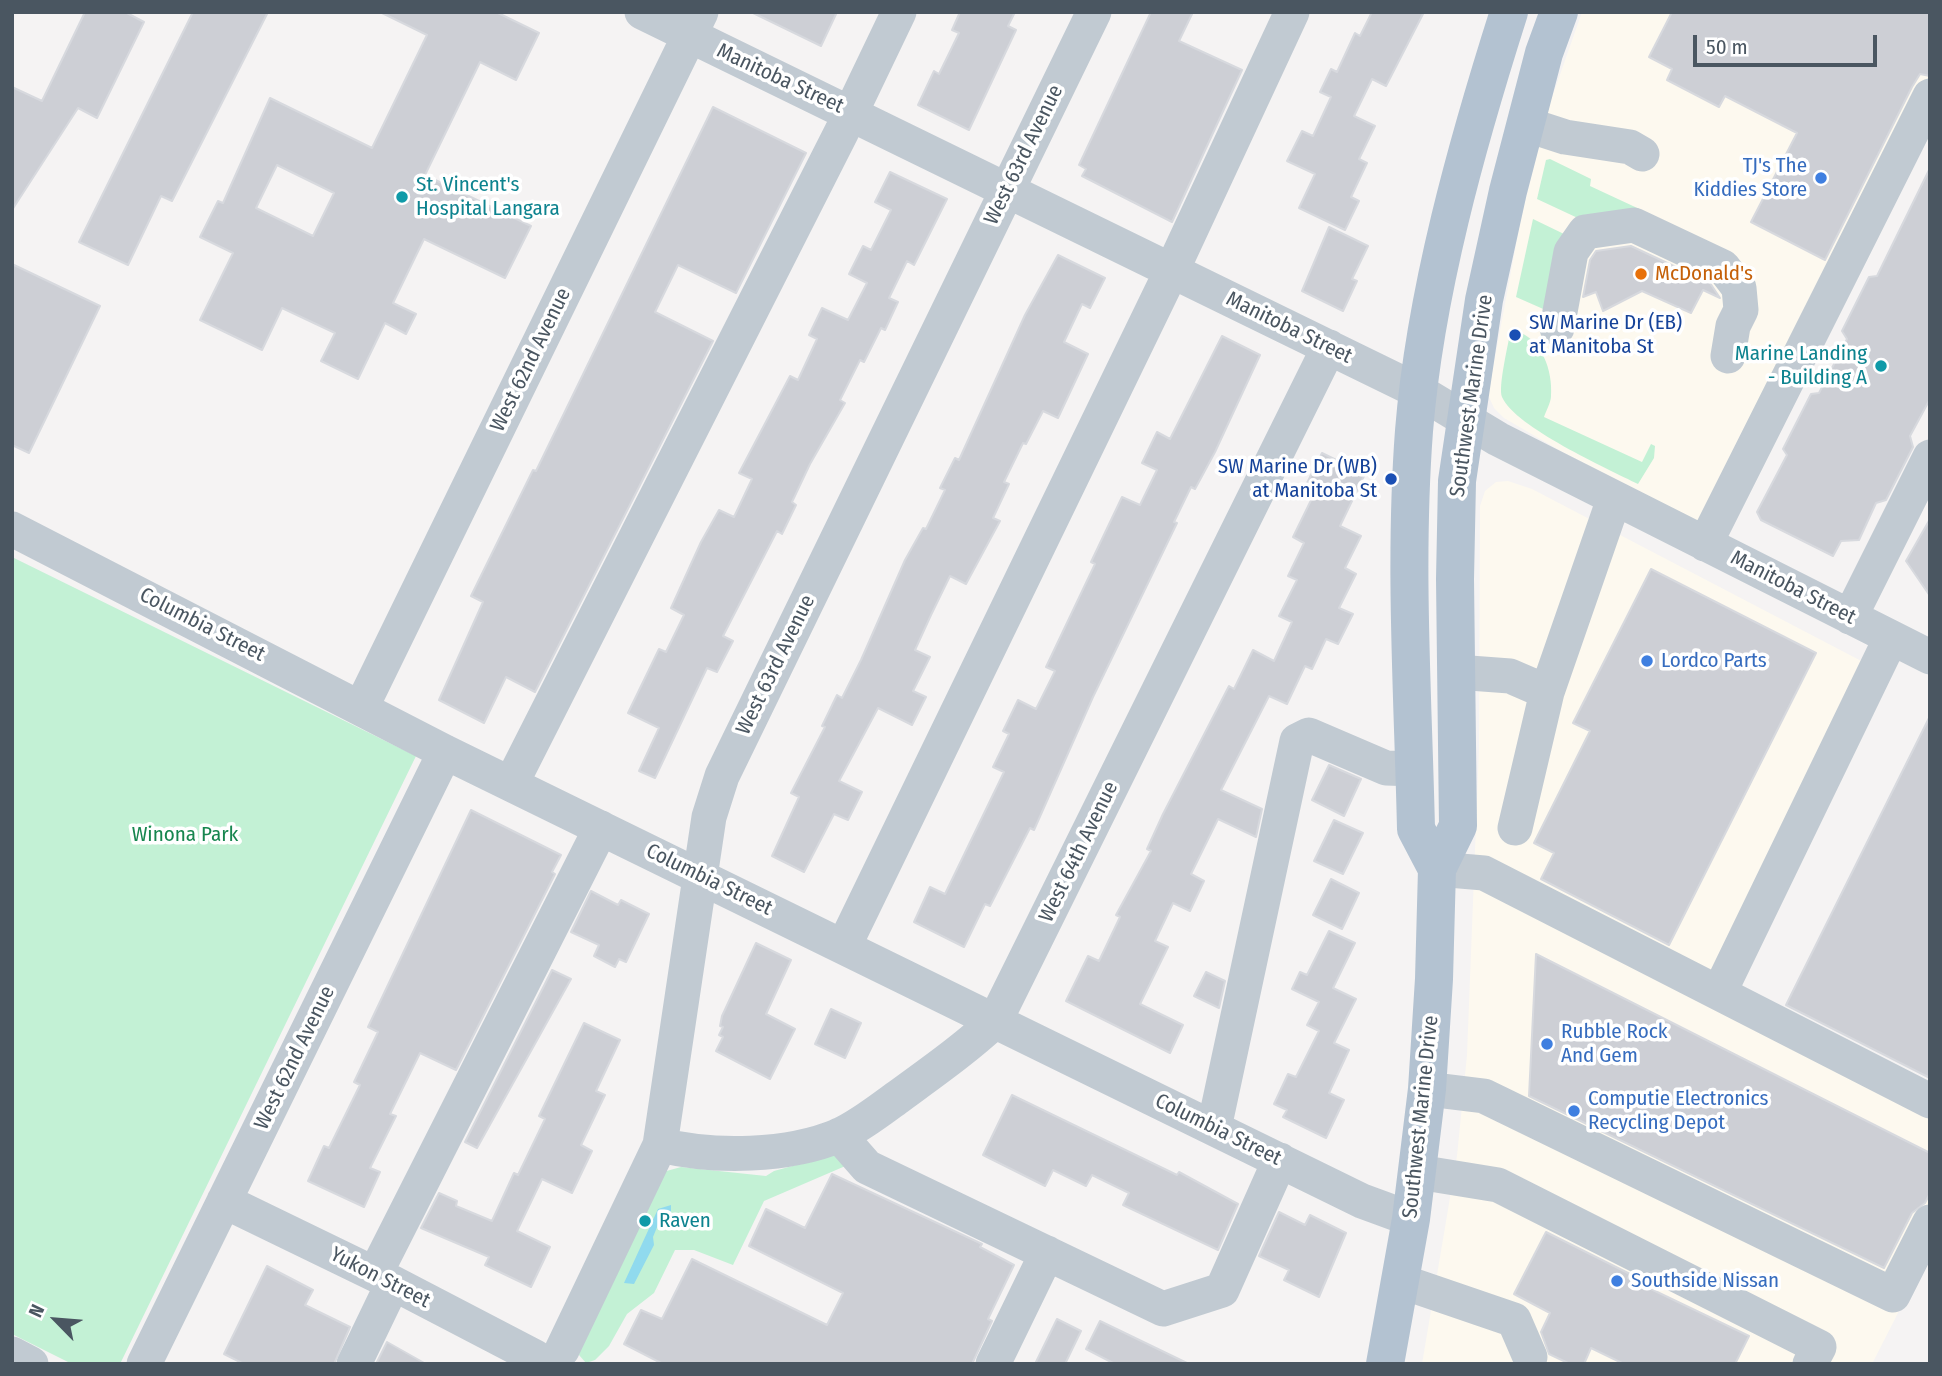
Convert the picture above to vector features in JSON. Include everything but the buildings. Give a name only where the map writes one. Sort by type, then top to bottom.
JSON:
[{"type":"main road","name":"Southwest Marine Drive","points":[[1437,869],[1416,829],[1408,559],[1415,430],[1444,251],[1461,177],[1509,12]]},
{"type":"main road","name":"Southwest Marine Drive","points":[[1385,1364],[1411,1219],[1427,1089],[1437,869],[1458,826],[1455,672],[1457,481],[1484,300],[1525,124],[1559,12]]},
{"type":"street","name":"Manitoba Street","points":[[642,12],[695,24],[850,112],[1420,391],[1497,439],[1930,657]]},
{"type":"street","points":[[510,784],[899,12]]},
{"type":"street","name":"West 63rd Avenue","points":[[550,1359],[660,1145],[699,876],[709,817],[722,776],[1094,12]]},
{"type":"street","points":[[844,946],[1172,270],[1293,12]]},
{"type":"street","name":"West 62nd Avenue","points":[[361,708],[695,24]]},
{"type":"street","points":[[1705,544],[1930,96]]},
{"type":"street","points":[[1525,124],[1565,137],[1630,147],[1642,154]]},
{"type":"street","points":[[1557,328],[1571,252],[1585,232],[1634,225],[1723,267],[1739,288],[1741,310],[1734,326],[1728,356]]},
{"type":"street","name":"West 64th Avenue","points":[[660,1145],[688,1152],[748,1151],[795,1147],[839,1135],[965,1049],[995,1021],[1329,347]]},
{"type":"street","points":[[1850,617],[1930,457]]},
{"type":"street","points":[[1515,828],[1547,692],[1614,499]]},
{"type":"street","name":"Columbia Street","points":[[12,529],[445,752],[1362,1200],[1411,1219]]},
{"type":"street","points":[[1719,993],[1891,638]]},
{"type":"street","points":[[1455,672],[1510,676],[1547,692]]},
{"type":"street","points":[[1214,1128],[1297,741],[1309,734],[1386,768],[1415,769]]},
{"type":"street","name":"West 62nd Avenue","points":[[144,1364],[445,752]]},
{"type":"street","points":[[354,1364],[384,1279],[601,828]]},
{"type":"street","points":[[1437,869],[1484,873],[1930,1101]]},
{"type":"street","points":[[1427,1089],[1484,1096],[1893,1295],[1930,1222]]},
{"type":"street","points":[[839,1135],[867,1167],[1163,1309],[1222,1290],[1280,1160]]},
{"type":"street","points":[[1418,1172],[1498,1185],[1819,1347],[1810,1364]]},
{"type":"street","name":"Yukon Street","points":[[224,1200],[550,1359]]},
{"type":"street","points":[[993,1364],[1047,1253]]},
{"type":"street","points":[[1400,1281],[1514,1321],[1534,1361]]},
{"type":"street","points":[[12,1354],[31,1364]]},
{"type":"shaded area","points":[[1582,12],[1930,12],[1930,83],[1699,522],[1559,450],[1504,418],[1494,408],[1488,395],[1521,218],[1549,106]]},
{"type":"shaded area","points":[[1508,481],[1532,489],[1869,665],[1719,976],[1930,1085],[1930,1250],[1872,1364],[1422,1364],[1457,1156],[1467,1055],[1479,748],[1480,506],[1485,491],[1496,482]]},
{"type":"green space","points":[[1550,159],[1591,179],[1590,186],[1648,213],[1582,220],[1537,199],[1546,160]]},
{"type":"green space","points":[[1533,219],[1564,234],[1550,312],[1516,297]]},
{"type":"green space","points":[[1516,331],[1533,341],[1548,367],[1551,396],[1544,417],[1642,462],[1651,444],[1655,446],[1654,458],[1638,484],[1543,434],[1510,409],[1502,397],[1501,385],[1510,333]]},
{"type":"green space","name":"Winona Park","points":[[12,557],[416,756],[120,1364],[72,1364],[12,1334]]},
{"type":"green space","points":[[840,1153],[850,1164],[764,1201],[733,1265],[694,1250],[675,1250],[654,1293],[627,1314],[609,1346],[595,1360],[586,1363],[579,1355],[580,1345],[663,1172],[681,1167],[766,1176],[774,1171]]},
{"type":"water","points":[[671,1205],[671,1214],[662,1215],[653,1237],[654,1245],[634,1284],[624,1283],[658,1209]]},
{"type":"place","name":"TJ's The Kiddies Store","points":[[1821,178]]},
{"type":"place","name":"St. Vincent's Hospital Langara","points":[[402,197]]},
{"type":"place","name":"McDonald's","points":[[1641,274]]},
{"type":"place","name":"SW Marine Dr (EB) at Manitoba St","points":[[1515,335]]},
{"type":"place","name":"Marine Landing - Building A","points":[[1881,366]]},
{"type":"place","name":"SW Marine Dr (WB) at Manitoba St","points":[[1391,479]]},
{"type":"place","name":"Lordco Parts","points":[[1647,661]]},
{"type":"place","name":"Rubble Rock And Gem","points":[[1547,1044]]},
{"type":"place","name":"Computie Electronics Recycling Depot","points":[[1574,1111]]},
{"type":"place","name":"Raven","points":[[645,1221]]},
{"type":"place","name":"Southside Nissan","points":[[1617,1281]]}]
